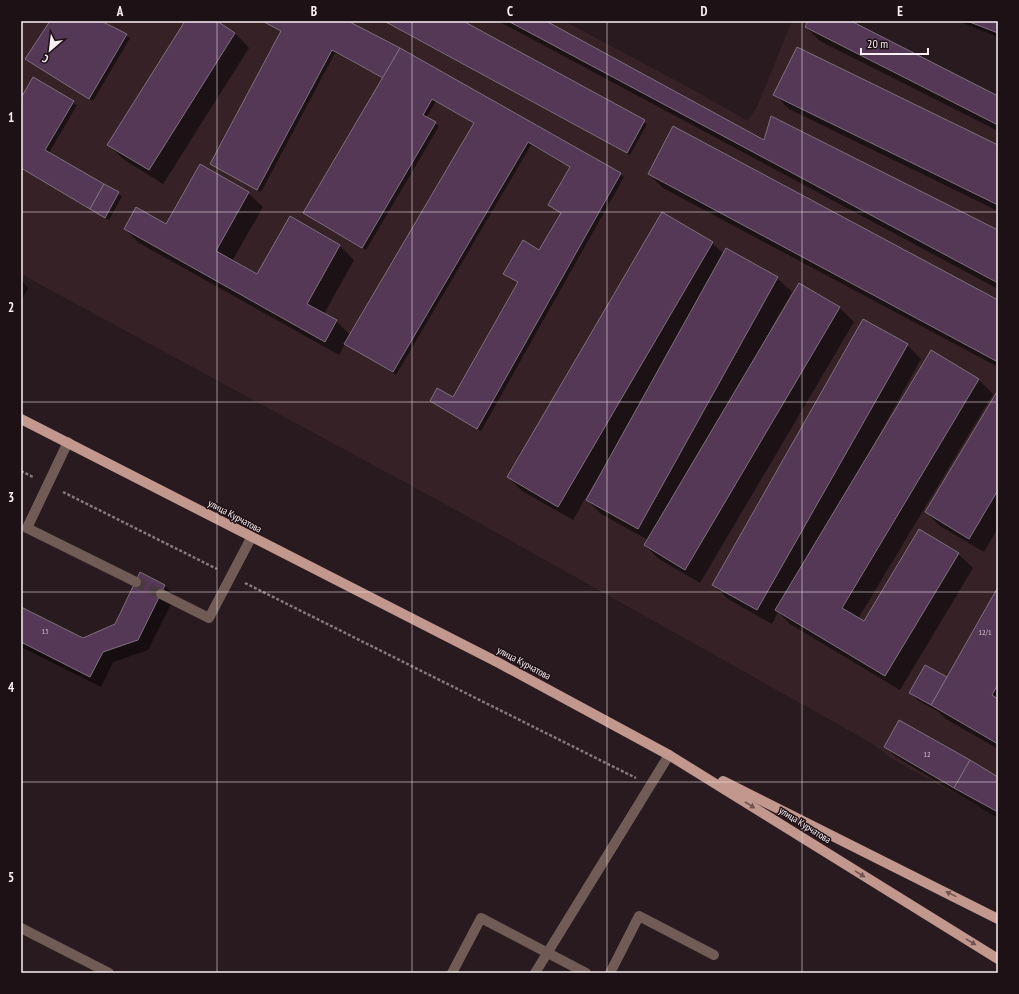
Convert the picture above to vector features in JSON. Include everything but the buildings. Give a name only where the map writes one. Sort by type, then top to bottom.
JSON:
[{"type":"main road","name":"улица Курчатова","points":[[21,419],[251,538],[499,663],[669,754],[998,958]]},
{"type":"main road","points":[[669,754],[998,919]]},
{"type":"lane","points":[[68,442],[27,528],[136,582]]},
{"type":"lane","points":[[160,594],[209,618],[251,538]]},
{"type":"lane","points":[[535,973],[669,754]]},
{"type":"lane","points":[[610,973],[639,916],[714,955]]},
{"type":"lane","points":[[452,973],[481,918],[586,973]]},
{"type":"lane","points":[[21,928],[109,973]]},
{"type":"path","points":[[21,471],[650,785]]},
{"type":"shaded area","points":[[21,21],[564,21],[688,87],[748,121],[757,107],[792,21],[851,21],[998,96],[998,817],[892,759],[873,744],[456,510],[21,274]]},
{"type":"tunnel","points":[[136,582],[161,594]]}]
